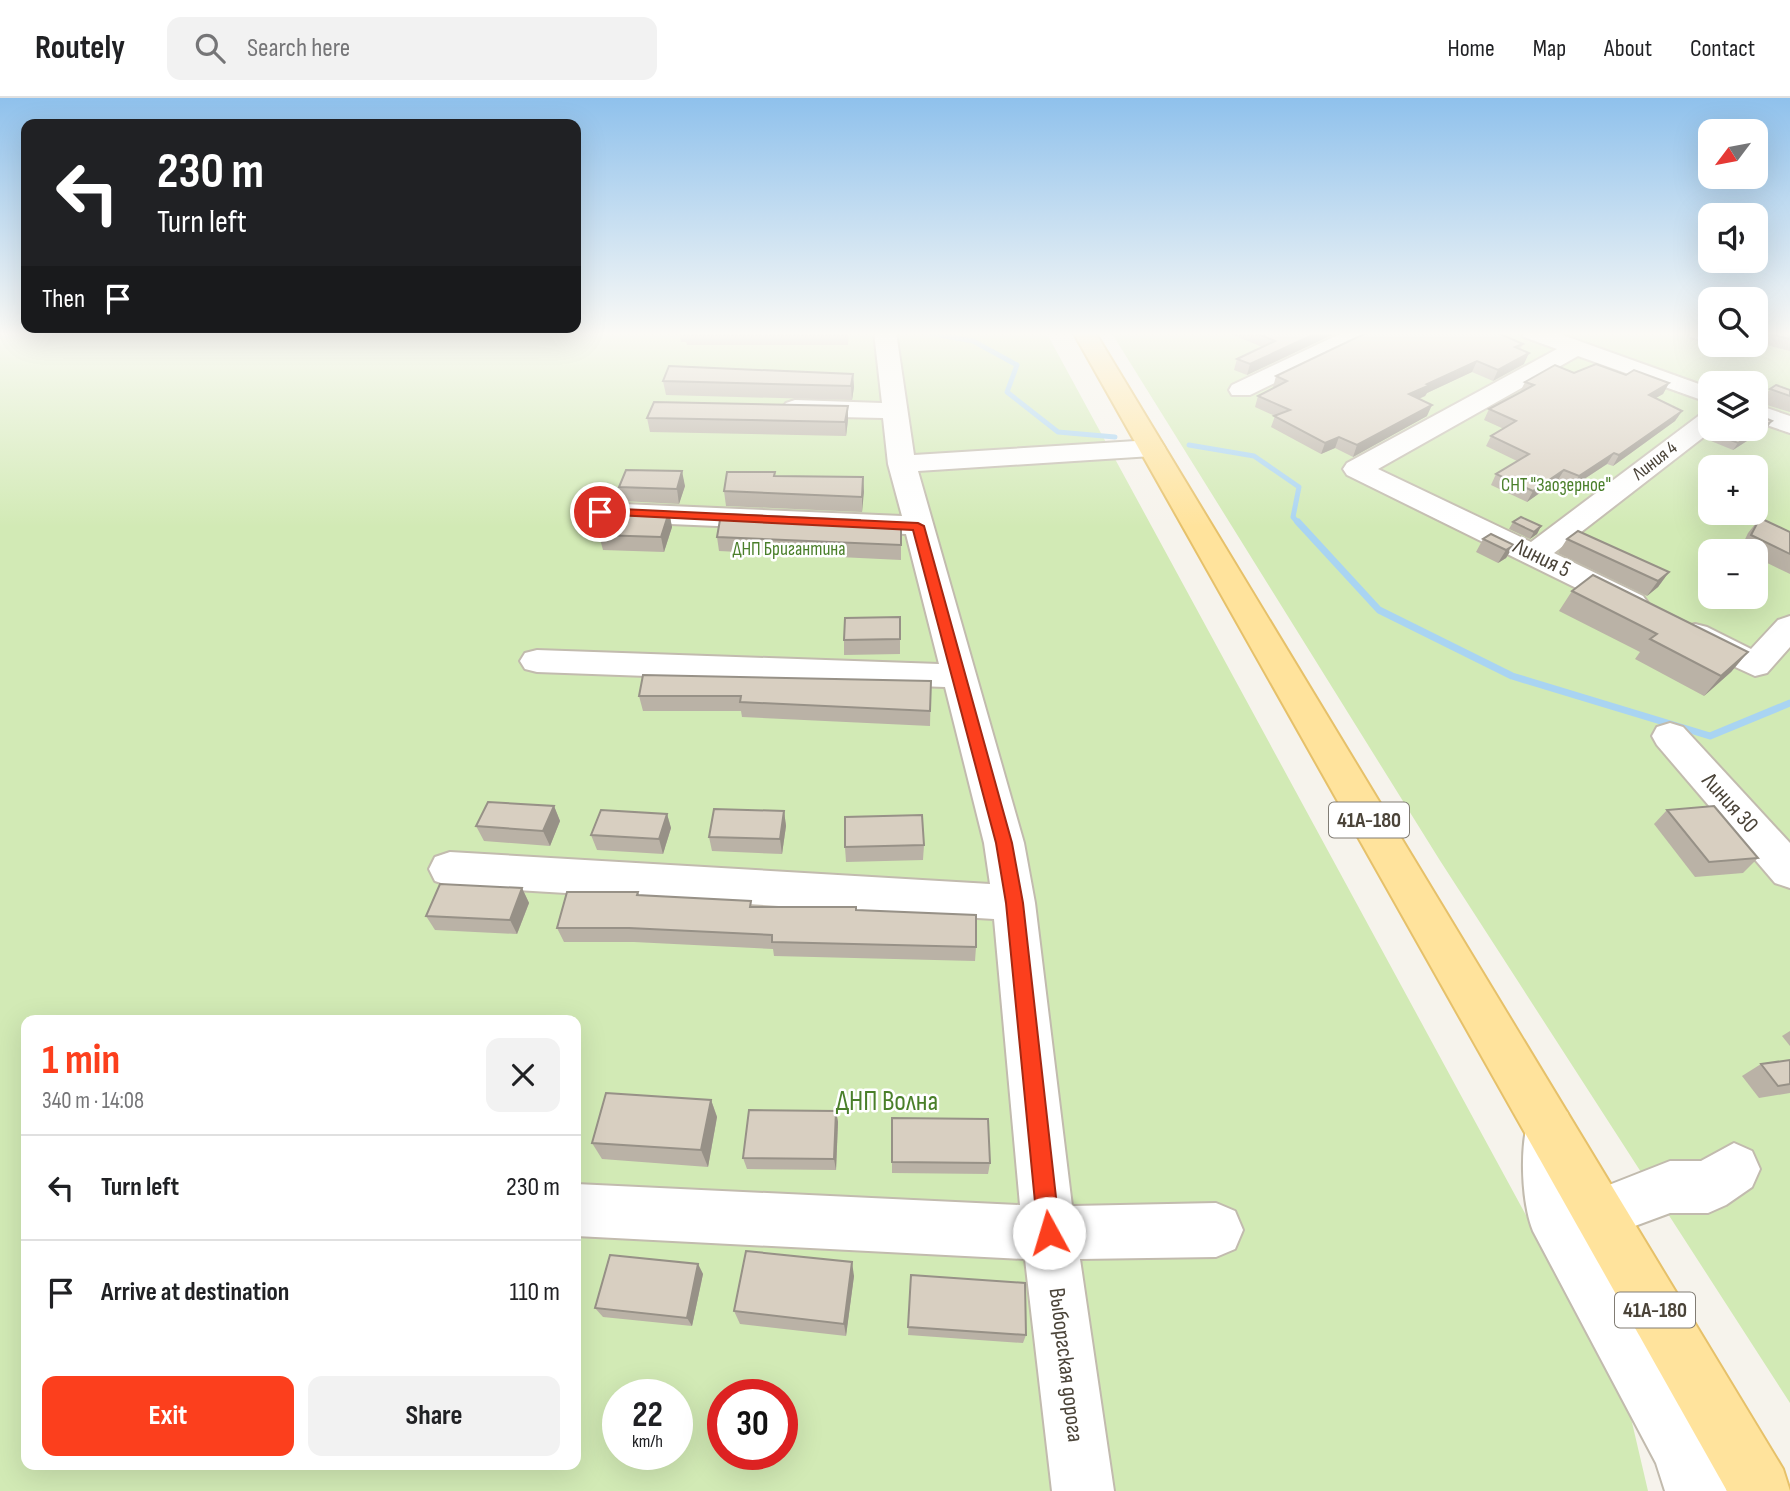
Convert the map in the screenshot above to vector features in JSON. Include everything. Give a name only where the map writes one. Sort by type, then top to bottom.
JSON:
[{"type":"main road","name":"41А-180","points":[[1122,397],[1761,1491]]},
{"type":"street","name":"Выборгская дорога","points":[[893,397],[902,464],[1004,843],[1014,903],[1049,1233],[1083,1491]]},
{"type":"street","name":"Линия 5","points":[[1487,397],[1357,469],[1755,665],[1790,627]]},
{"type":"street","points":[[772,408],[895,411]]},
{"type":"street","points":[[1768,417],[1790,425]]},
{"type":"street","name":"Линия 4","points":[[1534,554],[1698,428]]},
{"type":"street","points":[[902,464],[1152,448]]},
{"type":"street","points":[[600,512],[918,526]]},
{"type":"street","points":[[537,661],[958,676]]},
{"type":"street","name":"Линия 30","points":[[1670,736],[1790,871]]},
{"type":"street","points":[[450,869],[1014,903]]},
{"type":"street","points":[[1549,1129],[1552,1212],[1682,1451],[1696,1491]]},
{"type":"street","points":[[1600,1215],[1670,1187],[1708,1186],[1734,1169]]},
{"type":"street","points":[[581,1210],[1049,1233],[1216,1230]]},
{"type":"green space","points":[[0,397],[1081,397],[1627,1401],[1648,1491],[0,1491]]},
{"type":"green space","name":"СНТ \"Заозерное\"","points":[[1151,397],[1698,397],[1698,441],[1768,441],[1768,397],[1790,397],[1790,1403],[1439,859]]},
{"type":"building","points":[[1260,397],[1415,397],[1432,405],[1357,445],[1339,437],[1325,443],[1274,416],[1290,410]]},
{"type":"building","points":[[1511,397],[1653,397],[1682,411],[1619,455],[1614,453],[1579,476],[1564,470],[1533,491],[1496,474],[1529,454],[1491,436],[1516,421],[1489,409]]},
{"type":"building","points":[[654,402],[848,406],[845,422],[647,418]]},
{"type":"building","points":[[626,470],[682,471],[677,489],[619,487]]},
{"type":"building","points":[[727,472],[775,472],[774,476],[863,477],[862,497],[724,491]]},
{"type":"building","points":[[609,510],[669,512],[661,537],[599,535]]},
{"type":"building","points":[[721,514],[860,520],[860,525],[901,525],[901,545],[717,537]]},
{"type":"building","points":[[1521,517],[1541,526],[1534,532],[1513,522]]},
{"type":"building","points":[[1768,522],[1790,532],[1790,554],[1768,543],[1768,539],[1751,535],[1756,525],[1768,525]]},
{"type":"building","points":[[1578,531],[1669,572],[1658,581],[1567,539]]},
{"type":"building","points":[[1491,534],[1514,545],[1506,550],[1483,539]]},
{"type":"building","points":[[1593,575],[1748,652],[1721,676],[1650,639],[1657,634],[1572,591]]},
{"type":"building","points":[[900,617],[900,639],[844,640],[845,618]]},
{"type":"building","points":[[643,675],[931,681],[930,711],[740,702],[741,696],[639,696]]},
{"type":"building","points":[[488,802],[554,806],[543,831],[476,826]]},
{"type":"building","points":[[1714,806],[1758,858],[1709,862],[1667,810]]},
{"type":"building","points":[[714,809],[784,811],[780,839],[709,837]]},
{"type":"building","points":[[601,810],[667,814],[659,839],[591,835]]},
{"type":"building","points":[[922,815],[924,845],[845,847],[845,817]]},
{"type":"building","points":[[440,884],[522,888],[510,920],[426,916]]},
{"type":"building","points":[[567,892],[638,892],[637,895],[751,901],[750,907],[856,907],[856,910],[976,915],[976,947],[772,942],[772,935],[629,928],[557,928]]},
{"type":"building","points":[[1790,1060],[1790,1084],[1778,1086],[1761,1064]]},
{"type":"building","points":[[606,1093],[711,1100],[701,1150],[592,1143]]},
{"type":"building","points":[[749,1110],[836,1111],[834,1159],[743,1158]]},
{"type":"building","points":[[892,1118],[988,1119],[990,1163],[892,1162]]},
{"type":"building","points":[[746,1251],[852,1262],[844,1324],[734,1311]]},
{"type":"building","points":[[610,1255],[698,1264],[687,1318],[595,1308]]},
{"type":"building","points":[[911,1275],[1025,1283],[1026,1335],[908,1327]]},
{"type":"waterway","points":[[1013,397],[1058,432],[1115,437]]},
{"type":"waterway","points":[[1189,445],[1254,456],[1299,487],[1293,517],[1299,524]]},
{"type":"waterway","points":[[1298,522],[1379,610],[1512,676],[1710,736],[1790,703]]},
{"type":"route","points":[[600,512],[918,526],[1004,843],[1014,903],[1049,1233]]},
{"type":"park label","name":"ДНП Бригантина","points":[[789,549]]},
{"type":"park label","name":"ДНП Волна","points":[[887,1101]]}]
